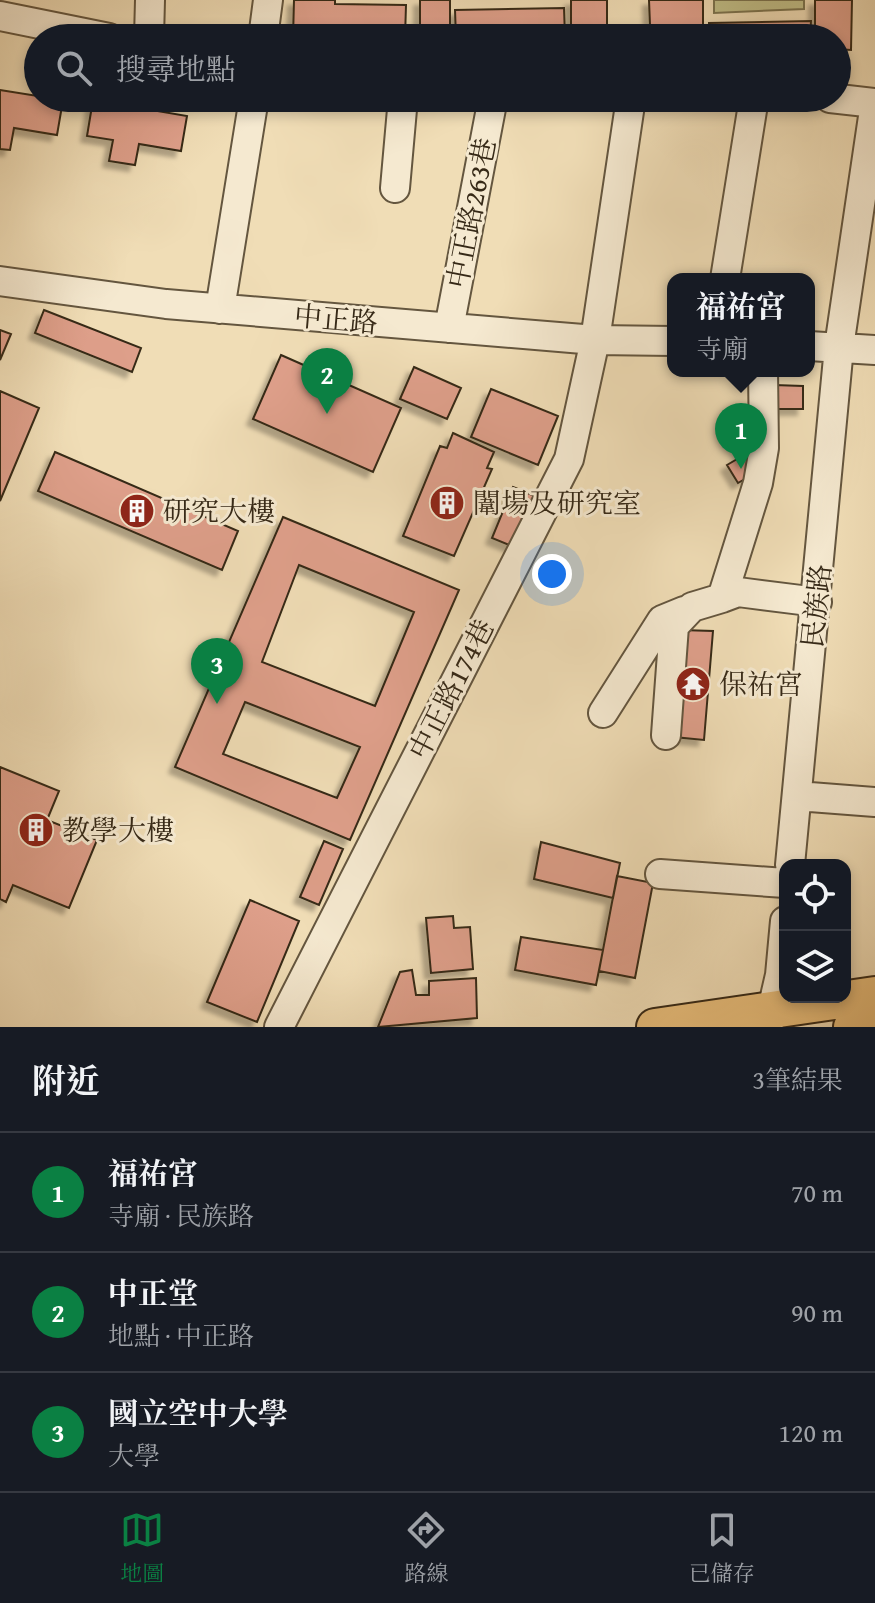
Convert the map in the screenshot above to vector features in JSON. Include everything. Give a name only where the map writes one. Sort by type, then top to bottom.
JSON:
[{"type":"main road","points":[[655,1027],[770,1018],[875,995]]},
{"type":"main road","points":[[852,1027],[875,1023]]},
{"type":"street","points":[[149,24],[150,0]]},
{"type":"street","points":[[265,24],[268,0]]},
{"type":"street","points":[[0,16],[40,24]]},
{"type":"street","points":[[851,100],[875,103]]},
{"type":"street","name":"民族路","points":[[791,859],[839,347],[875,103]]},
{"type":"street","points":[[220,309],[252,112]]},
{"type":"street","points":[[395,188],[402,112]]},
{"type":"street","name":"中正路263巷","points":[[449,328],[490,112]]},
{"type":"street","name":"中正路174巷","points":[[279,1027],[569,459],[595,340],[629,112]]},
{"type":"street","points":[[726,273],[752,112]]},
{"type":"street","name":"中正路","points":[[0,281],[220,309],[595,340],[667,341]]},
{"type":"street","points":[[815,346],[875,350]]},
{"type":"street","points":[[722,598],[758,483],[762,460],[763,377]]},
{"type":"street","points":[[603,713],[662,620],[738,592],[817,602]]},
{"type":"street","points":[[666,735],[674,626],[692,607]]},
{"type":"street","points":[[797,796],[875,802]]},
{"type":"street","points":[[660,874],[779,883]]},
{"type":"street","points":[[770,1018],[780,975],[784,931]]},
{"type":"shaded area","points":[[714,0],[804,0],[804,9],[714,13]]},
{"type":"building","points":[[294,0],[406,5],[405,24],[293,24]]},
{"type":"building","points":[[420,0],[450,0],[450,24],[420,24]]},
{"type":"building","points":[[571,0],[607,0],[607,24],[571,24]]},
{"type":"building","points":[[649,0],[703,0],[703,24],[650,24]]},
{"type":"building","points":[[815,0],[852,0],[851,50],[851,24],[815,24]]},
{"type":"building","points":[[564,8],[565,24],[456,24],[455,10]]},
{"type":"building","points":[[811,21],[811,24],[709,23]]},
{"type":"building","points":[[0,90],[24,94],[24,112],[61,112],[57,135],[14,128],[10,150],[0,149]]},
{"type":"building","points":[[91,112],[164,112],[187,116],[181,151],[139,144],[135,165],[109,161],[113,140],[87,136]]},
{"type":"building","points":[[44,310],[141,348],[132,372],[35,333]]},
{"type":"building","points":[[0,330],[11,334],[0,360]]},
{"type":"building","points":[[281,355],[401,408],[373,472],[253,419]]},
{"type":"building","points":[[414,367],[461,388],[447,419],[400,399]]},
{"type":"building","points":[[774,385],[803,386],[803,409],[774,409]]},
{"type":"building","points":[[491,389],[558,416],[538,465],[471,437]]},
{"type":"building","points":[[0,391],[39,408],[0,501]]},
{"type":"building","name":"闈場及研究室","points":[[453,433],[494,452],[487,468],[492,469],[454,556],[403,536],[440,446],[447,448]]},
{"type":"building","name":"研究大樓","points":[[55,452],[238,531],[222,570],[38,491]]},
{"type":"building","points":[[744,455],[755,473],[738,483],[727,465]]},
{"type":"building","points":[[513,487],[535,496],[514,547],[492,538]]},
{"type":"building","points":[[283,517],[459,590],[350,840],[175,767]],"holes":[[[299,565],[414,612],[375,706],[262,662]],[[245,702],[360,747],[337,798],[223,754]]]},
{"type":"building","name":"保祐宮","points":[[681,630],[713,631],[704,740],[674,737]]},
{"type":"building","name":"教學大樓","points":[[0,767],[59,791],[47,820],[97,840],[69,908],[13,885],[6,902],[0,899]]},
{"type":"building","points":[[324,841],[343,849],[319,905],[300,897]]},
{"type":"building","points":[[541,842],[620,863],[613,898],[534,879]]},
{"type":"building","points":[[617,876],[653,883],[635,978],[599,971]]},
{"type":"building","points":[[250,900],[299,921],[257,1022],[207,1002]]},
{"type":"building","points":[[453,916],[454,928],[470,927],[473,969],[431,973],[426,918]]},
{"type":"building","points":[[521,937],[603,950],[596,985],[515,970]]},
{"type":"building","points":[[412,970],[416,995],[429,995],[429,981],[476,978],[477,1018],[378,1027],[400,972]]},
{"type":"place","name":"中正堂","points":[[327,414]]},
{"type":"place","name":"福祐宮","points":[[741,469]]},
{"type":"place","name":"闈場及研究室","points":[[447,503]]},
{"type":"place","name":"研究大樓","points":[[137,511]]},
{"type":"place","name":"保祐宮","points":[[693,684]]},
{"type":"place","name":"國立空中大學","points":[[217,704]]},
{"type":"place","name":"教學大樓","points":[[36,830]]}]
